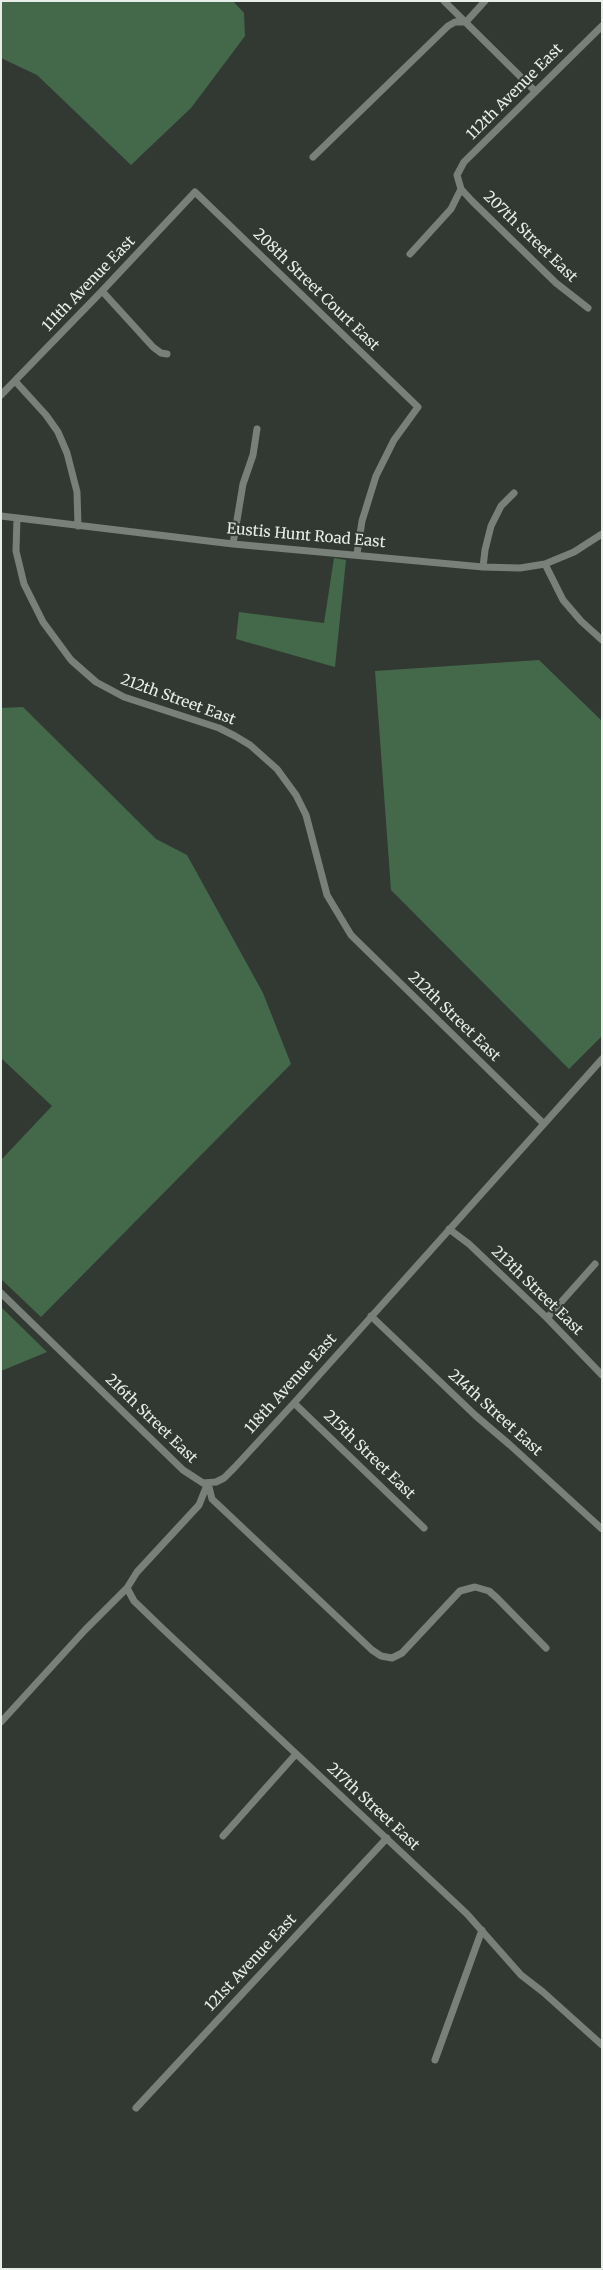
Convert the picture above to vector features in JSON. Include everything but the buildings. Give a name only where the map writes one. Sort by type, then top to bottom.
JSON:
[{"type":"street","points":[[444,1],[535,91]]},
{"type":"street","points":[[313,157],[448,26],[455,22],[466,22],[486,1]]},
{"type":"street","name":"112th Avenue East","points":[[458,181],[457,175],[460,167],[602,26]]},
{"type":"street","name":"207th Street East","points":[[458,181],[461,189],[556,283],[588,308]]},
{"type":"street","points":[[410,254],[451,209],[461,189]]},
{"type":"street","name":"111th Avenue East","points":[[1,394],[195,192]]},
{"type":"street","name":"208th Street Court East","points":[[195,192],[418,408],[399,433],[376,476],[362,520],[357,554]]},
{"type":"street","points":[[102,291],[153,347],[160,353],[167,354]]},
{"type":"street","points":[[15,381],[46,415],[58,432],[74,477],[78,507],[78,526]]},
{"type":"street","points":[[233,544],[244,484],[253,455],[256,429]]},
{"type":"street","points":[[483,567],[491,526],[501,506],[514,493]]},
{"type":"street","name":"Eustis Hunt Road East","points":[[1,516],[233,544],[483,567],[520,568],[545,564],[574,552],[602,534]]},
{"type":"street","name":"212th Street East","points":[[17,518],[16,551],[24,584],[42,622],[71,660],[96,682],[124,697],[220,728],[250,745],[277,769],[288,782],[306,815],[327,895],[351,935],[544,1124]]},
{"type":"street","points":[[545,564],[563,600],[581,622],[602,640]]},
{"type":"street","name":"118th Avenue East","points":[[208,1483],[224,1478],[294,1403],[602,1059]]},
{"type":"street","name":"213th Street East","points":[[450,1229],[469,1244],[547,1318],[602,1375]]},
{"type":"street","points":[[547,1318],[595,1264]]},
{"type":"street","name":"216th Street East","points":[[1,1293],[183,1470],[198,1481],[208,1483]]},
{"type":"street","name":"214th Street East","points":[[372,1316],[476,1416],[602,1529]]},
{"type":"street","name":"215th Street East","points":[[294,1403],[424,1528]]},
{"type":"street","points":[[1,1722],[85,1630],[127,1588],[137,1572],[199,1505],[208,1483]]},
{"type":"street","points":[[208,1483],[212,1499],[372,1650],[386,1658],[392,1658],[402,1653],[460,1591],[476,1587],[489,1591],[546,1648]]},
{"type":"street","name":"217th Street East","points":[[127,1588],[134,1601],[387,1838],[482,1930],[521,1975],[543,1992],[602,2045]]},
{"type":"street","points":[[223,1836],[296,1754]]},
{"type":"street","name":"121st Avenue East","points":[[136,2108],[387,1838]]},
{"type":"street","points":[[435,2060],[482,1930]]},
{"type":"green space","points":[[1,1],[233,1],[244,13],[245,36],[191,108],[131,165],[37,75],[1,58]]},
{"type":"green space","points":[[334,558],[346,560],[335,667],[236,639],[239,612],[324,623]]},
{"type":"green space","points":[[539,660],[602,721],[602,1036],[569,1069],[391,890],[375,671]]},
{"type":"green space","points":[[23,707],[156,839],[187,855],[263,993],[291,1064],[41,1317],[1,1279],[1,1160],[52,1106],[1,1058],[1,708]]},
{"type":"green space","points":[[1,1307],[47,1352],[1,1371]]}]
